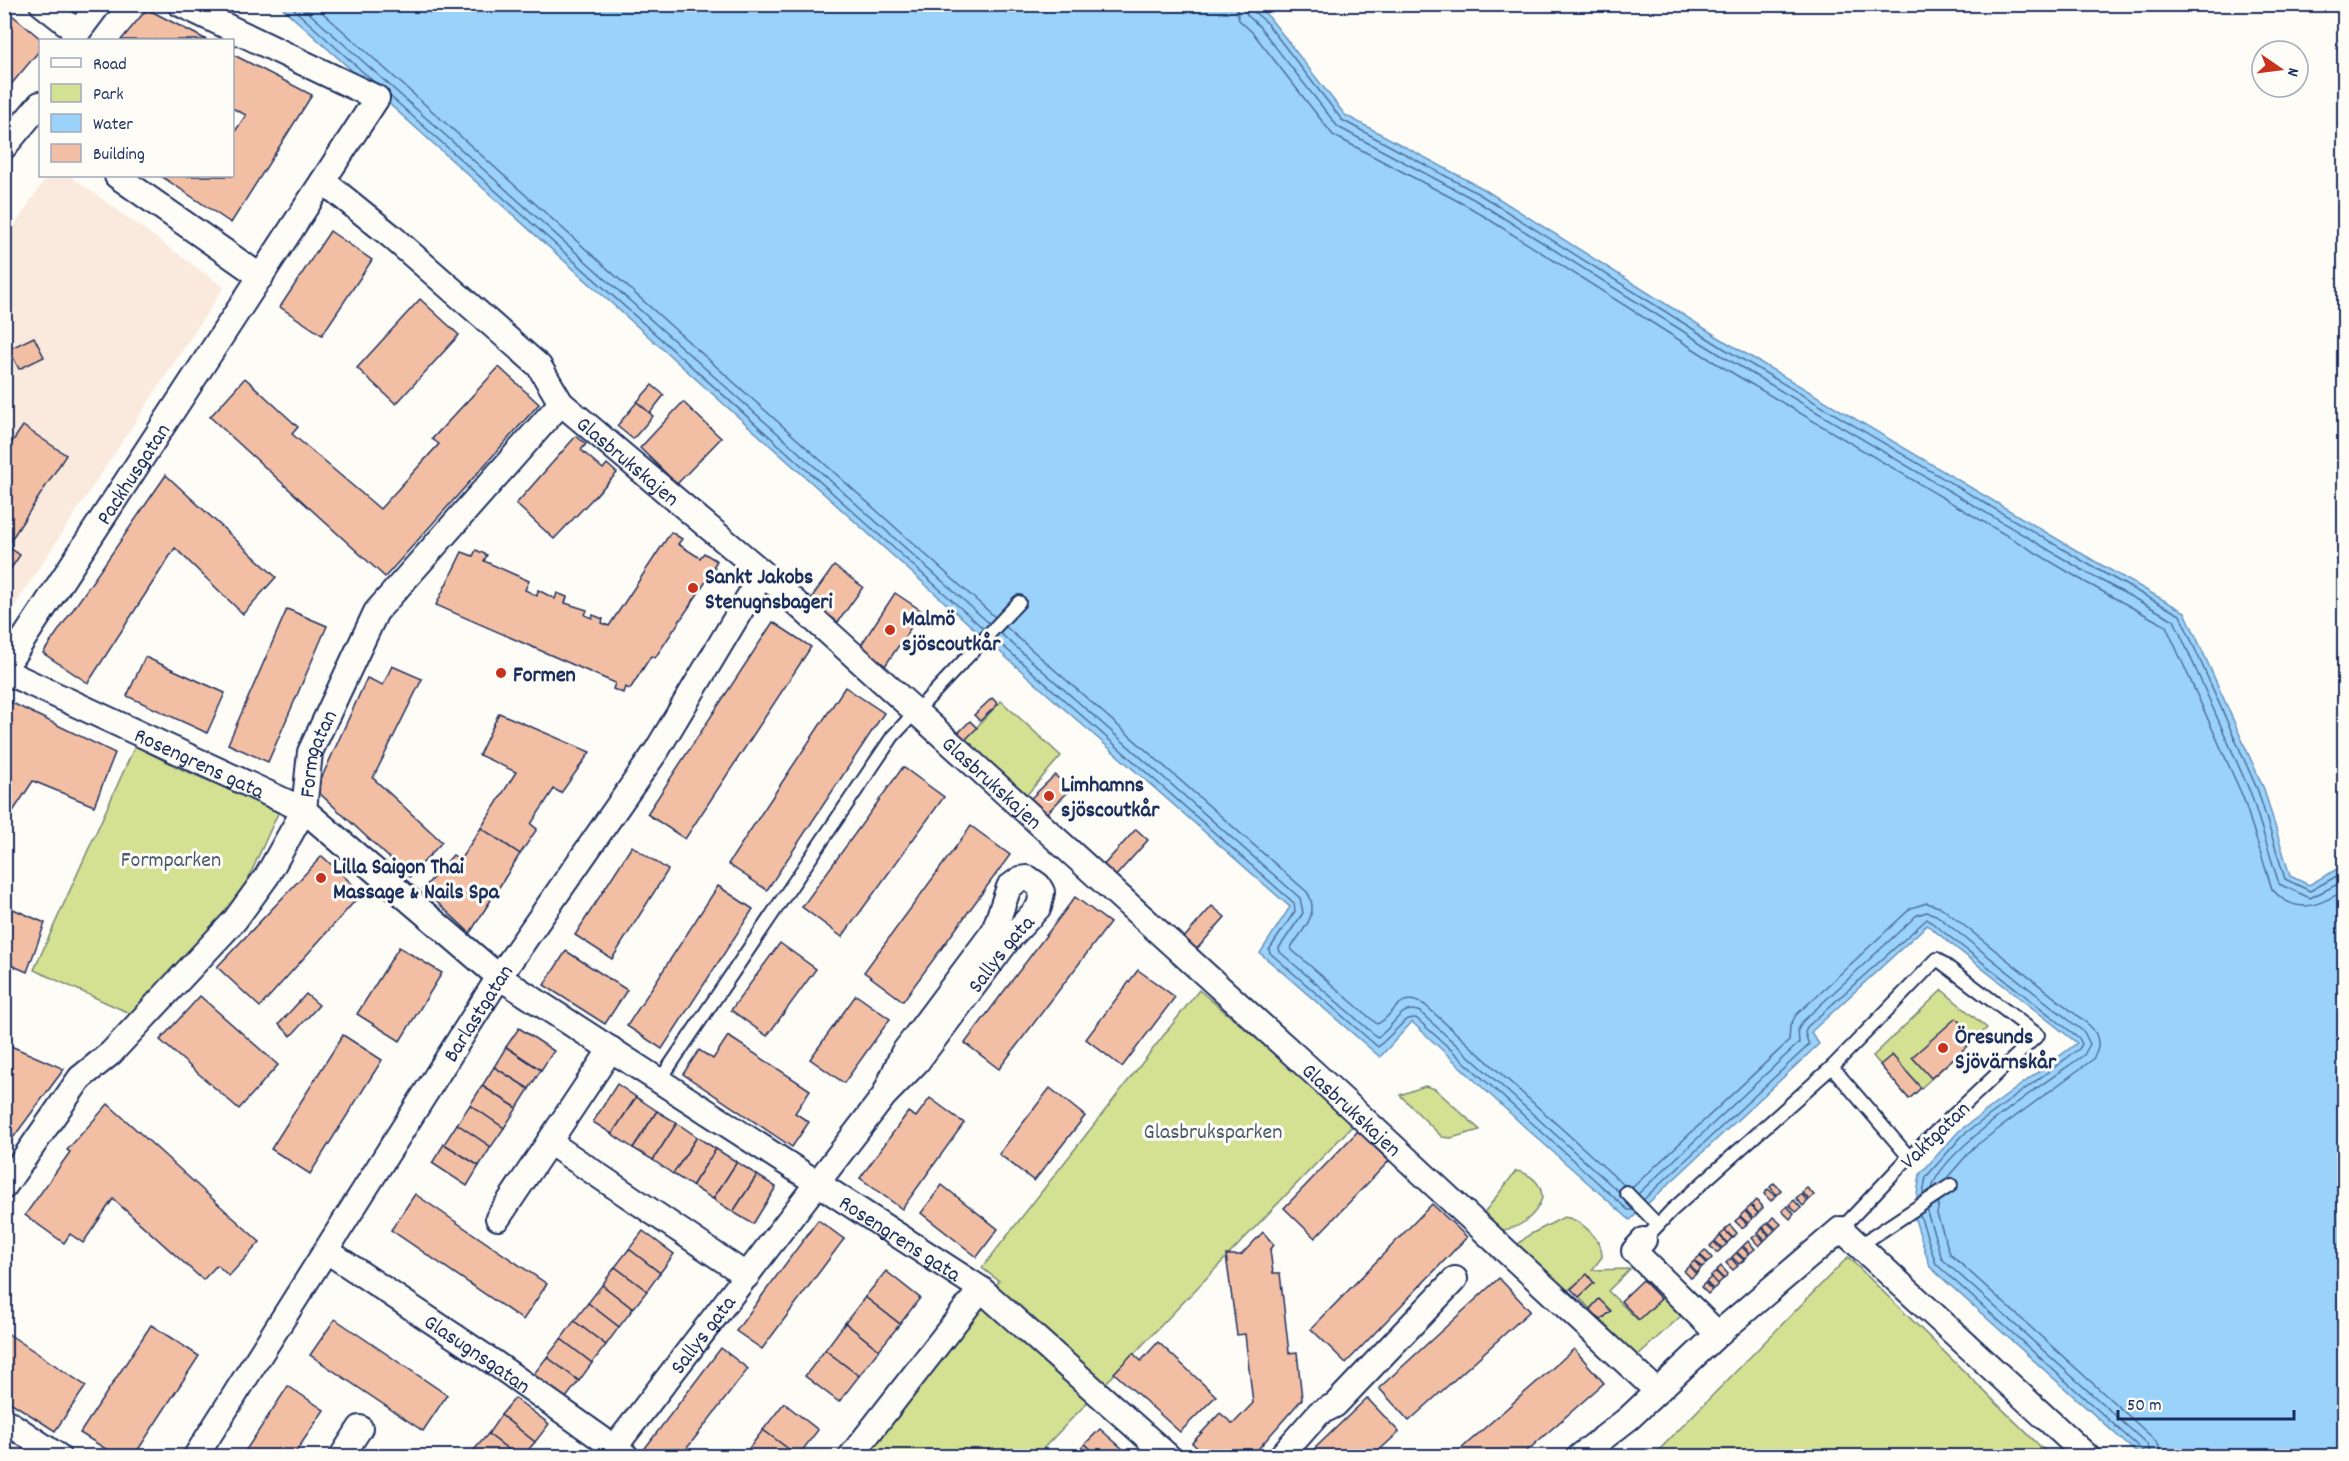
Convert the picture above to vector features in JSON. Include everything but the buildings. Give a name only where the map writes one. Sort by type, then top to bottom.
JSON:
[{"type":"street","points":[[42,4],[62,17],[76,38],[99,4]]},
{"type":"street","name":"Packhusgatan","points":[[4,670],[377,98],[180,4]]},
{"type":"street","points":[[4,147],[38,114]]},
{"type":"street","points":[[118,177],[261,277]]},
{"type":"street","name":"Glasbrukskajen","points":[[323,181],[391,236],[539,366],[561,403],[763,573],[1313,1072],[1658,1391]]},
{"type":"street","name":"Formgatan","points":[[4,1187],[80,1078],[111,1053],[235,920],[267,876],[304,810],[310,752],[376,612],[561,403]]},
{"type":"street","name":"Barlastgatan","points":[[196,1456],[499,977],[657,750],[763,573]]},
{"type":"street","name":"Rosengrens gata","points":[[4,670],[304,810],[499,977],[981,1289],[1168,1456]]},
{"type":"street","name":"Sallys gata","points":[[616,1454],[747,1276],[884,1096],[918,1062],[1008,940],[1040,907],[1042,892],[1038,885],[1028,878],[1020,879],[1009,887],[994,931],[903,1053],[884,1096]]},
{"type":"street","points":[[498,1218],[611,1049]]},
{"type":"street","points":[[549,1142],[747,1276]]},
{"type":"street","points":[[1841,1229],[2087,1456]]},
{"type":"street","name":"Vaktgatan","points":[[1580,1456],[1658,1391],[1718,1334],[1841,1229]]},
{"type":"street","points":[[1651,1233],[1634,1251],[1718,1334]]},
{"type":"street","name":"Glasugnsgatan","points":[[327,1251],[496,1364],[616,1454]]},
{"type":"street","points":[[1281,1456],[1319,1413],[1335,1405],[1455,1279]]},
{"type":"street","points":[[851,1456],[981,1289]]},
{"type":"street","points":[[4,1420],[58,1456]]},
{"type":"street","points":[[342,1456],[360,1428]]},
{"type":"lane","points":[[660,1080],[893,736],[1019,602]]},
{"type":"lane","name":"Vaktgatan","points":[[1832,1067],[1937,959],[2038,1035],[1909,1157],[1841,1229]]},
{"type":"lane","points":[[1626,1192],[1651,1233],[1671,1211],[1832,1067],[1909,1157]]},
{"type":"lane","points":[[1859,1246],[1951,1185]]},
{"type":"shaded area","points":[[46,177],[71,177],[224,287],[5,620],[5,240]]},
{"type":"shaded area","points":[[5,1420],[58,1456],[5,1456]]},
{"type":"green space","points":[[1001,701],[1061,756],[1023,799],[962,743]]},
{"type":"green space","name":"Formparken","points":[[135,746],[183,770],[279,811],[234,910],[138,1017],[34,970]]},
{"type":"green space","name":"Glasbruksparken","points":[[1199,990],[1356,1122],[1036,1456],[866,1456],[999,1281],[982,1268]]},
{"type":"green space","points":[[1942,990],[1987,1028],[1909,1099],[1873,1056]]},
{"type":"green space","points":[[1425,1086],[1435,1089],[1480,1130],[1451,1138],[1442,1137],[1400,1095]]},
{"type":"green space","points":[[1516,1171],[1526,1174],[1537,1183],[1542,1198],[1536,1211],[1526,1221],[1514,1228],[1500,1230],[1483,1214]]},
{"type":"green space","points":[[1564,1217],[1584,1226],[1599,1244],[1602,1257],[1592,1270],[1630,1269],[1608,1291],[1638,1320],[1661,1299],[1665,1299],[1681,1316],[1637,1356],[1601,1320],[1610,1311],[1598,1300],[1590,1309],[1579,1297],[1594,1283],[1587,1275],[1567,1291],[1516,1246],[1529,1235]]},
{"type":"green space","points":[[1848,1257],[2050,1456],[1650,1456],[1655,1454]]},
{"type":"water","points":[[279,5],[1255,5],[1269,17],[1345,115],[1482,188],[1726,342],[2096,562],[2185,612],[2264,789],[2290,876],[2309,885],[2344,865],[2344,1456],[2140,1456],[1930,1267],[1914,1216],[1920,1174],[1959,1131],[2077,1043],[1927,925],[1811,1032],[1819,1044],[1630,1220],[1526,1128],[1412,1022],[1380,1057],[1260,953],[1290,907],[1036,684]]},
{"type":"place","name":"Sankt Jakobs Stenugnsbageri","points":[[693,588]]},
{"type":"place","name":"Malmö sjöscoutkår","points":[[890,630]]},
{"type":"place","name":"Formen","points":[[501,673]]},
{"type":"place","name":"Limhamns sjöscoutkår","points":[[1049,796]]},
{"type":"place","name":"Lilla Saigon Thai Massage & Nails Spa","points":[[321,878]]},
{"type":"place","name":"Öresunds Sjövärnskår","points":[[1943,1048]]}]
